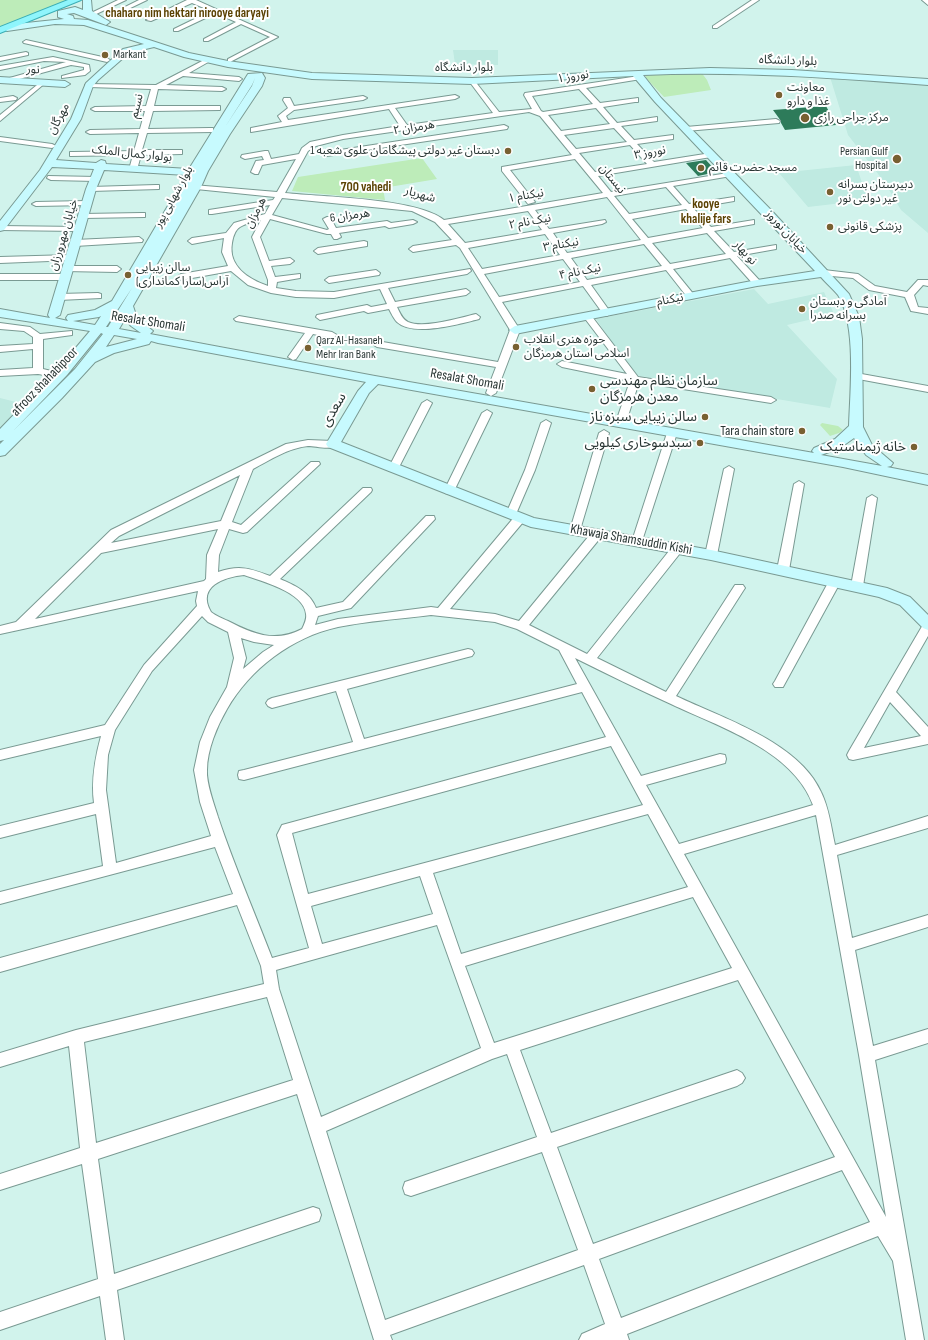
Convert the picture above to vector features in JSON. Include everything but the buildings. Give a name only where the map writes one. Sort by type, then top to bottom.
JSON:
[{"type":"main road","points":[[3,29],[76,0]]},
{"type":"main road","points":[[87,0],[86,9],[89,18]]},
{"type":"main road","name":"بلوار دانشگاه","points":[[3,29],[55,21],[89,18],[162,46],[208,60],[314,71],[446,78],[520,77],[647,68],[708,67],[806,69],[928,78]]},
{"type":"main road","name":"بلوار دانشگاه","points":[[89,18],[127,44]]},
{"type":"main road","points":[[127,44],[162,46]]},
{"type":"main road","name":"مهرگان","points":[[0,228],[76,119],[79,102],[87,83],[107,60],[127,44]]},
{"type":"main road","name":"مهرگان","points":[[87,83],[95,78],[127,44]]},
{"type":"main road","name":"بلوار دانشگاه","points":[[162,46],[196,52],[229,62],[294,74],[472,81],[710,71],[792,73],[928,82]]},
{"type":"main road","points":[[229,62],[249,81],[294,74]]},
{"type":"main road","name":"خیابان نوروز","points":[[638,75],[686,129],[731,174],[843,294],[853,317],[856,339],[856,427],[858,437],[865,448],[886,463]]},
{"type":"main road","name":"نور","points":[[4,80],[42,83],[87,83]]},
{"type":"main road","name":"بلوار شهابی پور","points":[[106,327],[122,303],[191,186],[197,172],[249,81]]},
{"type":"main road","name":"مهرگان","points":[[0,217],[51,155]]},
{"type":"main road","name":"بولوار کمال الملک","points":[[51,155],[100,165],[177,171]]},
{"type":"main road","name":"بولوار کمال الملک","points":[[100,165],[134,166],[177,171]]},
{"type":"main road","name":"خیابان مهرورزان","points":[[54,315],[83,216],[100,165]]},
{"type":"main road","points":[[177,171],[197,172]]},
{"type":"main road","name":"نیکنام","points":[[516,330],[756,283],[824,273]]},
{"type":"main road","points":[[70,325],[122,303],[131,319],[147,331]]},
{"type":"main road","name":"Resalat Shomali","points":[[0,305],[54,315],[70,325]]},
{"type":"main road","name":"Resalat Shomali","points":[[0,313],[70,325],[147,331],[291,361],[358,377],[928,480]]},
{"type":"main road","points":[[70,325],[81,332],[84,336],[84,348]]},
{"type":"main road","name":"Resalat Shomali","points":[[106,327],[158,339],[491,393],[928,471]]},
{"type":"main road","name":"afrooz shahabipoor","points":[[0,437],[60,376],[84,348],[106,327]]},
{"type":"main road","name":"afrooz shahabipoor","points":[[0,452],[90,359],[106,327]]},
{"type":"main road","points":[[90,359],[123,346],[158,339]]},
{"type":"main road","name":"سعدی","points":[[358,377],[364,391]]},
{"type":"main road","name":"سعدی","points":[[333,444],[364,391],[375,380]]},
{"type":"main road","points":[[819,451],[831,448],[843,441],[849,437],[856,427]]},
{"type":"main road","name":"Khawaja Shamsuddin Kishi","points":[[333,444],[393,469],[531,522],[711,555],[894,595],[906,601],[928,625]]},
{"type":"street","points":[[89,18],[123,0]]},
{"type":"street","points":[[120,11],[144,0]]},
{"type":"street","points":[[149,20],[191,0],[275,37],[229,62]]},
{"type":"street","points":[[715,27],[756,0]]},
{"type":"street","points":[[925,0],[928,3]]},
{"type":"street","points":[[176,30],[216,11]]},
{"type":"street","points":[[206,40],[241,22]]},
{"type":"street","points":[[26,42],[107,60]]},
{"type":"street","points":[[0,59],[26,54]]},
{"type":"street","points":[[0,68],[52,58],[62,58],[70,61],[71,63]]},
{"type":"street","name":"نسیم","points":[[134,166],[154,88],[208,60]]},
{"type":"street","points":[[4,80],[71,63],[87,66],[87,71],[67,83]]},
{"type":"street","points":[[182,74],[249,81]]},
{"type":"street","name":"نوروز ۱","points":[[540,113],[528,95],[581,87],[638,75]]},
{"type":"street","points":[[472,81],[497,114],[529,110],[540,113],[635,100]]},
{"type":"street","points":[[0,119],[42,83]]},
{"type":"street","points":[[87,83],[154,88],[222,89]]},
{"type":"street","points":[[581,87],[652,165]]},
{"type":"street","points":[[0,100],[13,98]]},
{"type":"street","points":[[286,123],[282,116],[292,108],[363,98]]},
{"type":"street","points":[[254,130],[286,123],[456,98]]},
{"type":"street","points":[[287,100],[292,108]]},
{"type":"street","points":[[392,107],[405,128]]},
{"type":"street","points":[[96,109],[217,108]]},
{"type":"street","name":"نیستان","points":[[540,113],[576,154],[691,296]]},
{"type":"street","name":"هرمزان","points":[[267,289],[273,285],[272,280],[256,236],[304,150],[313,144],[326,140],[497,114]]},
{"type":"street","points":[[559,134],[654,119]]},
{"type":"street","points":[[686,129],[776,121]]},
{"type":"street","points":[[422,125],[430,138]]},
{"type":"street","name":"هرمزان ۲","points":[[328,154],[504,127]]},
{"type":"street","points":[[90,132],[210,130]]},
{"type":"street","points":[[606,312],[547,232],[531,205],[505,169],[576,154],[670,137]]},
{"type":"street","points":[[0,139],[51,155]]},
{"type":"street","points":[[73,154],[179,152]]},
{"type":"street","points":[[245,157],[265,153],[268,161]]},
{"type":"street","name":"نوروز ۳","points":[[593,175],[711,155]]},
{"type":"street","points":[[255,172],[259,162],[301,156]]},
{"type":"street","name":"نیکنام ۱","points":[[445,222],[531,205],[668,185],[731,174]]},
{"type":"street","points":[[52,178],[93,184],[156,187]]},
{"type":"street","name":"نو بهار","points":[[668,185],[756,283]]},
{"type":"street","name":"شهریار","points":[[191,186],[278,198],[294,197],[396,206],[417,210],[445,222],[516,330]]},
{"type":"street","points":[[212,212],[278,198]]},
{"type":"street","points":[[627,217],[731,199]]},
{"type":"street","points":[[36,204],[87,203]]},
{"type":"street","points":[[83,216],[142,215]]},
{"type":"street","points":[[267,216],[237,226],[229,235],[226,252],[233,268],[251,283],[267,289],[317,296],[365,290],[467,271]]},
{"type":"street","name":"هرمزان 6","points":[[267,216],[326,232],[375,221],[388,223],[389,226],[413,222]]},
{"type":"street","points":[[327,219],[342,247]]},
{"type":"street","name":"نیک نام ۲","points":[[413,249],[547,232],[602,222]]},
{"type":"street","name":"نیکنام ۳","points":[[479,272],[750,222]]},
{"type":"street","points":[[0,228],[80,229]]},
{"type":"street","points":[[192,241],[229,235]]},
{"type":"street","points":[[75,243],[138,240]]},
{"type":"street","points":[[318,251],[364,244]]},
{"type":"street","name":"نیک نام ۴","points":[[497,300],[773,247]]},
{"type":"street","points":[[0,260],[68,268],[117,269]]},
{"type":"street","points":[[267,264],[290,261]]},
{"type":"street","points":[[0,277],[68,268]]},
{"type":"street","points":[[181,277],[233,268]]},
{"type":"street","points":[[329,280],[376,273]]},
{"type":"street","points":[[824,273],[855,276],[872,288],[910,295]]},
{"type":"street","points":[[272,280],[297,276]]},
{"type":"street","points":[[356,276],[365,290]]},
{"type":"street","points":[[910,295],[921,282],[928,283]]},
{"type":"street","points":[[383,286],[401,321],[411,326],[424,326],[476,317]]},
{"type":"street","points":[[320,317],[367,308],[368,310],[393,306],[466,292]]},
{"type":"street","points":[[910,295],[914,309],[928,311]]},
{"type":"street","points":[[59,297],[98,296]]},
{"type":"street","points":[[587,316],[635,379]]},
{"type":"street","points":[[239,319],[332,335]]},
{"type":"street","points":[[38,337],[70,325]]},
{"type":"street","points":[[0,326],[32,330],[38,337],[38,371]]},
{"type":"street","points":[[491,393],[516,330]]},
{"type":"street","points":[[291,361],[310,332]]},
{"type":"street","points":[[377,344],[502,365]]},
{"type":"street","points":[[0,349],[38,346]]},
{"type":"street","points":[[562,364],[635,379],[771,400]]},
{"type":"street","points":[[0,373],[38,371],[60,376]]},
{"type":"street","points":[[856,376],[928,389]]},
{"type":"street","points":[[623,416],[635,379]]},
{"type":"street","points":[[393,469],[428,403]]},
{"type":"street","points":[[450,491],[487,413]]},
{"type":"street","points":[[442,612],[515,516],[546,423]]},
{"type":"street","points":[[575,530],[604,433]]},
{"type":"street","points":[[637,541],[672,433]]},
{"type":"street","points":[[20,626],[115,533],[290,446],[308,443],[333,444]]},
{"type":"street","points":[[97,550],[226,524],[243,530],[315,464]]},
{"type":"street","points":[[248,468],[213,555],[209,582],[202,598],[203,607],[208,615],[233,630],[260,640],[279,641],[338,623],[431,610],[495,618],[521,626],[589,660],[748,734],[787,760],[806,777],[815,792],[821,808],[867,1055],[915,1340]]},
{"type":"street","points":[[711,555],[729,470]]},
{"type":"street","points":[[783,570],[800,484]]},
{"type":"street","points":[[271,581],[367,490]]},
{"type":"street","points":[[857,586],[872,498]]},
{"type":"street","points":[[312,613],[347,605],[430,519]]},
{"type":"street","points":[[521,626],[597,534]]},
{"type":"street","points":[[589,660],[677,549]]},
{"type":"street","points":[[0,630],[209,582],[227,573],[245,572],[271,581],[302,594],[309,605],[312,613],[303,634],[267,655],[253,666],[232,689],[216,717],[206,742],[200,770],[207,802],[219,840],[268,966],[272,989],[382,1335],[589,1255],[846,1161]]},
{"type":"street","points":[[780,684],[835,581]]},
{"type":"street","points":[[669,698],[740,588]]},
{"type":"street","points":[[110,870],[99,790],[102,755],[109,729],[148,668],[203,607]]},
{"type":"street","points":[[312,613],[373,618]]},
{"type":"street","points":[[928,625],[890,694],[853,755],[928,739]]},
{"type":"street","points":[[232,689],[240,658],[233,630]]},
{"type":"street","points":[[563,647],[902,1262]]},
{"type":"street","points":[[272,703],[468,653]]},
{"type":"street","points":[[340,686],[360,745]]},
{"type":"street","points":[[244,775],[585,687]]},
{"type":"street","points":[[890,694],[928,734]]},
{"type":"street","points":[[0,755],[109,729]]},
{"type":"street","points":[[317,952],[284,835],[287,829],[614,740]]},
{"type":"street","points":[[638,782],[720,759]]},
{"type":"street","points":[[0,832],[101,807]]},
{"type":"street","points":[[302,902],[652,808]]},
{"type":"street","points":[[675,851],[821,808]]},
{"type":"street","points":[[829,852],[928,822]]},
{"type":"street","points":[[0,898],[219,840]]},
{"type":"street","points":[[425,869],[456,962],[490,1052]]},
{"type":"street","points":[[456,962],[697,890]]},
{"type":"street","points":[[0,964],[242,898]]},
{"type":"street","points":[[268,966],[441,918]]},
{"type":"street","points":[[846,946],[928,921]]},
{"type":"street","points":[[317,1127],[490,1052],[742,972]]},
{"type":"street","points":[[0,1060],[76,1037],[272,989]]},
{"type":"street","points":[[867,1055],[928,1036]]},
{"type":"street","points":[[76,1037],[89,1154],[115,1340]]},
{"type":"street","points":[[512,1045],[618,1335]]},
{"type":"street","points":[[411,1188],[737,1078]]},
{"type":"street","points":[[0,1182],[302,1085]]},
{"type":"street","points":[[0,1321],[313,1215]]},
{"type":"street","points":[[588,1340],[618,1335],[882,1226]]},
{"type":"shaded area","points":[[453,50],[498,50],[498,65],[455,64]]},
{"type":"shaded area","name":"Persian Gulf Hospital","points":[[830,77],[928,85],[928,233],[901,210],[885,183],[848,135]]},
{"type":"shaded area","name":"دبیرستان بسرانه غیر دولتی نور","points":[[856,165],[868,200],[808,207],[779,173]]},
{"type":"shaded area","points":[[754,289],[768,304],[824,292],[834,314],[787,325],[837,379],[830,408],[635,375],[596,319]]},
{"type":"shaded area","points":[[0,398],[24,404],[0,429]]},
{"type":"green space","points":[[0,0],[68,0],[0,27]]},
{"type":"green space","points":[[701,72],[707,80],[711,90],[664,97],[646,78],[646,75]]},
{"type":"green space","points":[[422,158],[437,179],[383,188],[385,200],[292,191],[298,177]]},
{"type":"green space","points":[[822,423],[838,426],[843,430],[830,436],[820,425]]},
{"type":"place","name":"Markant","points":[[105,55]]},
{"type":"place","name":"معاونت غذا و دارو","points":[[779,95]]},
{"type":"place","name":"مرکز جراحی رازی","points":[[805,118]]},
{"type":"place","name":"دبستان غیر دولتی پیشگامان علوی شعبه 1","points":[[508,151]]},
{"type":"place","name":"Persian Gulf Hospital","points":[[897,159]]},
{"type":"place","name":"مسجد حضرت قائم","points":[[701,168]]},
{"type":"place","name":"دبیرستان بسرانه غیر دولتی نور","points":[[830,192]]},
{"type":"place","name":"پزشکی قانونی","points":[[830,227]]},
{"type":"place","name":"سالن زیبایی آراس(سارا کمانداری)","points":[[128,275]]},
{"type":"place","name":"آمادگی و دبستان بسرانه صدرا","points":[[802,309]]},
{"type":"place","name":"حوزه هنری انقلاب اسلامی استان هرمزگان","points":[[516,347]]},
{"type":"place","name":"Qarz Al-Hasaneh Mehr Iran Bank","points":[[308,348]]},
{"type":"place","name":"سازمان نظام مهندسی معدن هرمزگان","points":[[592,389]]},
{"type":"place","name":"سالن زیبایی سبزه ناز","points":[[705,417]]},
{"type":"place","name":"Tara chain store","points":[[802,431]]},
{"type":"place","name":"سبدسوخاری کیلویی","points":[[700,443]]},
{"type":"place","name":"خانه ژیمناستیک","points":[[914,447]]},
{"type":"district","name":"chaharo nim hektari nirooye daryayi","points":[[187,14]]},
{"type":"district","name":"700 vahedi","points":[[366,188]]},
{"type":"district","name":"kooye khalije fars","points":[[706,212]]}]
